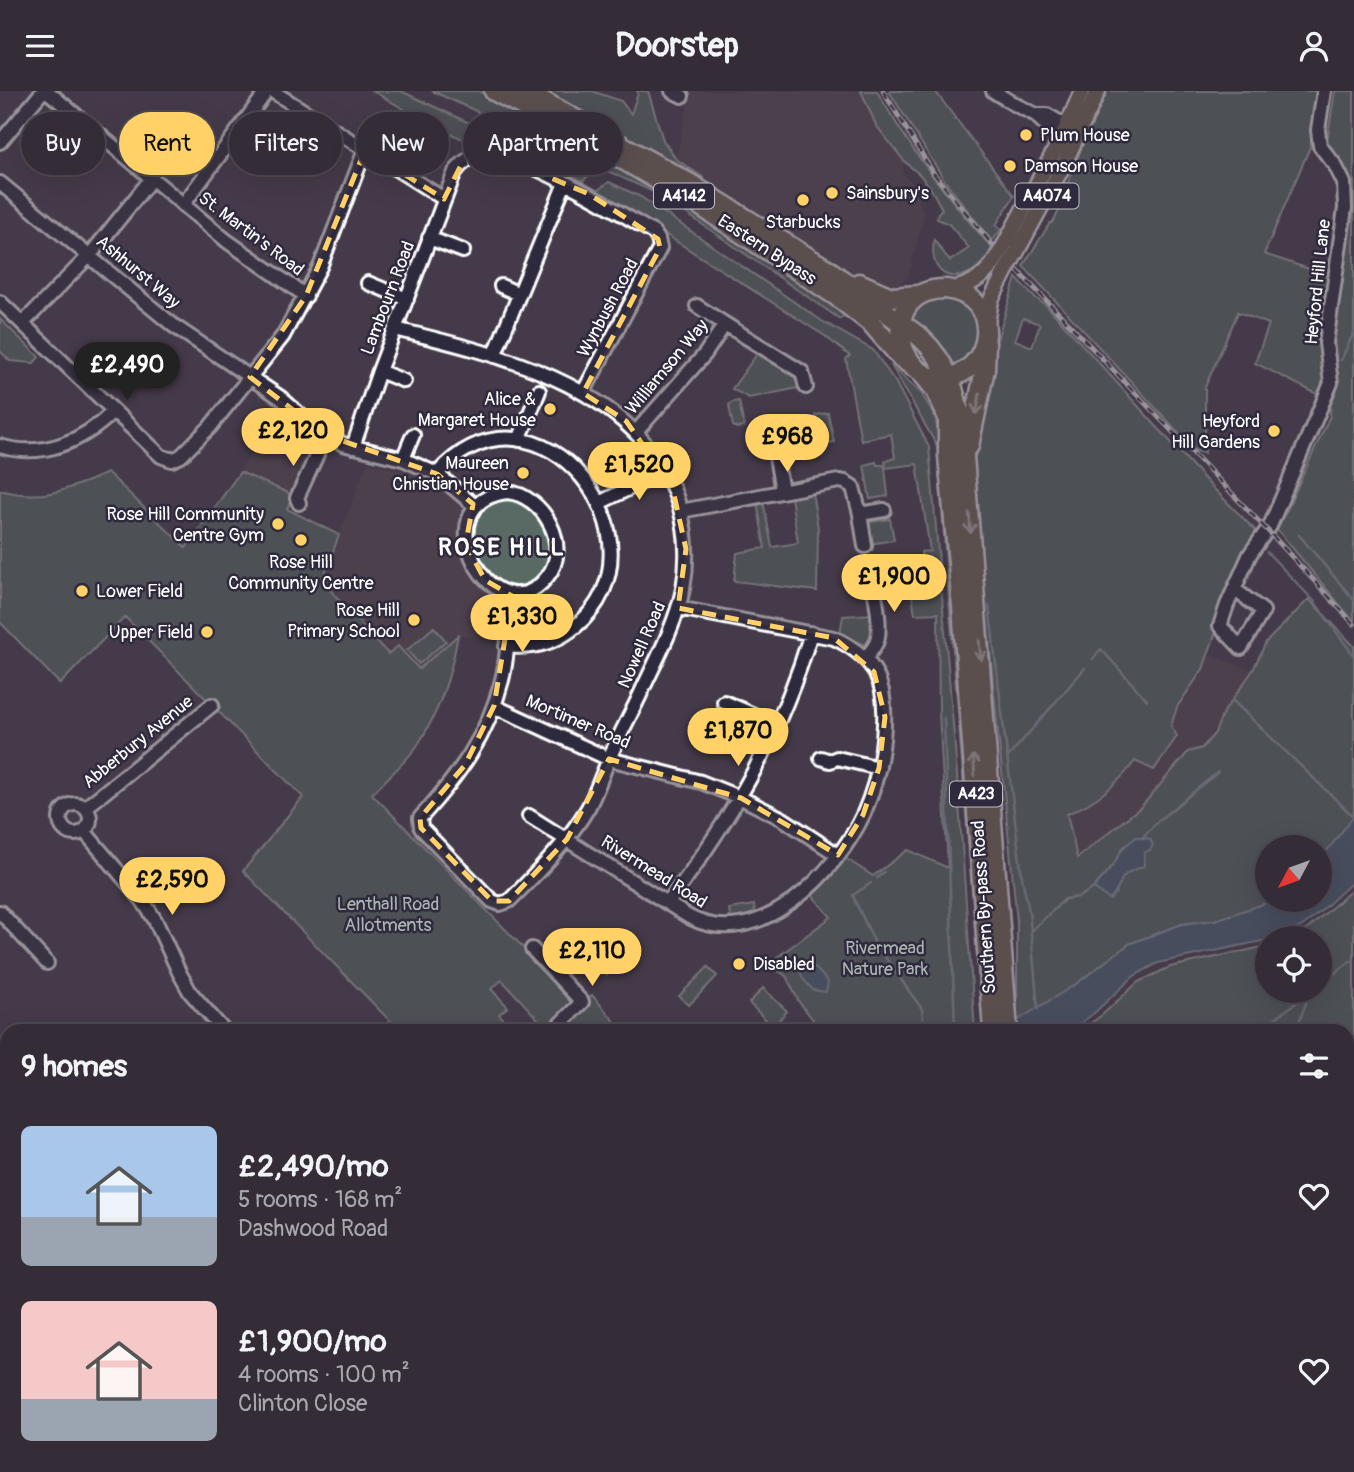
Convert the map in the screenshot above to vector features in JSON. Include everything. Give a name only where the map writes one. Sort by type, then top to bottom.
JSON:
[{"type":"highway","name":"Eastern Bypass","points":[[494,91],[693,201],[836,296],[881,333],[901,358],[918,370]]},
{"type":"highway","name":"Eastern Bypass","points":[[525,91],[689,183],[830,271],[899,322]]},
{"type":"highway","name":"Eastern Bypass","points":[[830,271],[884,295],[919,295],[937,289],[951,290]]},
{"type":"highway","points":[[951,290],[961,293],[975,303],[987,323]]},
{"type":"highway","points":[[919,295],[908,306],[899,322],[904,348],[918,370],[932,376],[950,376],[967,368],[986,343]]},
{"type":"highway","points":[[864,318],[896,364],[921,387],[930,400],[938,417],[948,456]]},
{"type":"highway","name":"A423","points":[[899,322],[931,347],[950,376]]},
{"type":"highway","name":"Southern By-pass Road","points":[[965,465],[985,369],[987,323]]},
{"type":"highway","name":"Southern By-pass Road","points":[[918,370],[936,391],[948,418],[948,456],[998,1001],[1005,1024]]},
{"type":"highway","name":"Southern By-pass Road","points":[[950,376],[958,401],[965,465],[998,1001],[994,1024]]},
{"type":"main road","name":"A4074","points":[[987,323],[999,268],[1070,131],[1082,91]]},
{"type":"main road","name":"A4074","points":[[1011,249],[1050,158],[1098,91]]},
{"type":"main road","name":"A4074","points":[[951,290],[969,286],[999,268]]},
{"type":"street","points":[[0,142],[45,91]]},
{"type":"street","name":"St. Martin's Road","points":[[45,91],[227,241],[306,296]]},
{"type":"street","points":[[183,205],[267,91]]},
{"type":"street","points":[[272,91],[356,144]]},
{"type":"street","points":[[1070,131],[1090,91]]},
{"type":"street","name":"Heyford Hill Lane","points":[[1234,589],[1250,554],[1270,526],[1331,383],[1326,343],[1345,208],[1344,183],[1335,165],[1320,146],[1318,130],[1324,91]]},
{"type":"street","points":[[998,92],[1036,115],[1046,125],[1070,131]]},
{"type":"street","points":[[1036,115],[1047,115],[1070,131]]},
{"type":"street","points":[[1046,125],[1050,158]]},
{"type":"street","name":"Lambourn Road","points":[[354,447],[379,371],[455,171],[462,163],[482,153],[508,158],[565,183]]},
{"type":"street","points":[[0,302],[113,412],[161,456],[172,460],[181,456],[210,427],[283,336],[320,268],[356,174]]},
{"type":"street","points":[[405,175],[444,199]]},
{"type":"street","points":[[23,323],[90,255],[152,178]]},
{"type":"street","name":"Ashhurst Way","points":[[0,183],[174,326],[250,377],[326,435],[354,447],[403,459],[437,474],[475,506]]},
{"type":"street","points":[[494,356],[565,183]]},
{"type":"street","name":"Wynbush Road","points":[[565,183],[654,233],[660,248],[583,393]]},
{"type":"street","name":"Lambourn Road","points":[[429,238],[463,251]]},
{"type":"street","points":[[368,283],[407,299]]},
{"type":"street","points":[[501,286],[519,294]]},
{"type":"street","name":"Williamson Way","points":[[697,306],[802,372],[806,387]]},
{"type":"street","name":"Williamson Way","points":[[636,432],[705,354],[725,324]]},
{"type":"street","name":"Nowell Road","points":[[396,329],[494,356],[583,393],[612,410],[636,432],[665,471],[681,511],[686,560],[678,608],[589,807],[567,839],[509,901],[500,904],[492,901],[421,828],[420,818],[465,765],[494,706]]},
{"type":"street","name":"Lambourn Road","points":[[379,371],[404,380]]},
{"type":"street","points":[[519,439],[540,391]]},
{"type":"street","points":[[0,446],[26,451],[50,449],[75,442],[95,429],[113,412]]},
{"type":"street","points":[[299,503],[298,498],[326,435]]},
{"type":"street","points":[[403,459],[413,435]]},
{"type":"street","points":[[772,435],[782,491]]},
{"type":"street","points":[[437,474],[461,453],[473,447],[486,442],[519,439],[551,449],[565,459],[579,472],[599,503],[606,523],[610,554],[605,583],[594,607],[577,626],[550,641],[534,646],[506,646]]},
{"type":"street","points":[[599,503],[665,471]]},
{"type":"street","points":[[681,511],[782,491],[845,482],[853,487],[866,546]]},
{"type":"street","points":[[502,493],[518,494],[537,505],[552,528],[557,551],[551,572],[537,588],[512,594],[496,589],[485,580],[469,550],[467,537],[468,521],[475,506],[502,493]]},
{"type":"street","points":[[860,514],[884,509]]},
{"type":"street","points":[[865,565],[872,584],[879,629],[876,642],[865,659]]},
{"type":"street","points":[[494,706],[503,678],[512,594]]},
{"type":"street","name":"Rivermead Road","points":[[529,816],[689,917],[709,926],[741,926],[764,918],[802,893],[838,855],[863,815],[879,768],[884,735],[882,692],[874,671],[865,659],[842,642],[811,633],[678,608]]},
{"type":"street","points":[[668,903],[708,850],[741,798],[777,725],[796,680],[811,633]]},
{"type":"street","points":[[724,702],[777,725]]},
{"type":"street","name":"Abberbury Avenue","points":[[85,808],[212,705]]},
{"type":"street","name":"Mortimer Road","points":[[494,706],[609,759],[701,782],[741,798],[783,819],[838,855]]},
{"type":"street","points":[[821,758],[830,761],[837,758],[879,768]]},
{"type":"street","points":[[76,804],[85,808],[89,822],[84,831],[75,834],[66,831],[60,819],[66,806],[76,804]]},
{"type":"street","points":[[84,831],[143,901],[190,992],[218,1024]]},
{"type":"street","points":[[0,912],[47,963]]},
{"type":"street","points":[[532,949],[582,1002],[559,1024]]},
{"type":"highlighted area","points":[[365,150],[444,199],[462,163],[494,154],[589,194],[658,239],[660,248],[583,393],[626,421],[672,486],[686,549],[678,608],[834,638],[874,672],[885,717],[879,768],[863,815],[838,855],[741,798],[609,759],[567,839],[509,901],[492,901],[421,828],[420,818],[465,765],[494,706],[512,596],[485,580],[472,556],[467,537],[473,504],[437,474],[326,435],[250,377],[306,296]]},
{"type":"shaded area","points":[[690,91],[861,91],[876,125],[904,162],[903,174],[915,186],[924,216],[908,278],[886,292],[864,285],[676,159]]},
{"type":"shaded area","points":[[265,429],[297,444],[307,432],[312,436],[314,446],[291,495],[240,472]]},
{"type":"shaded area","name":"Rose Hill Primary School","points":[[367,462],[410,472],[436,486],[462,508],[464,512],[459,538],[468,566],[482,588],[504,603],[500,639],[458,635],[445,691],[436,713],[415,748],[304,798],[217,709],[342,607],[322,581]]},
{"type":"shaded area","points":[[1208,655],[1253,670],[1223,713],[1215,733],[1202,748],[1188,752],[1142,806],[1077,858],[1067,814],[1085,807],[1124,776],[1136,761],[1154,770],[1177,707],[1203,669]]},
{"type":"green space","points":[[373,91],[401,91],[446,112],[409,112]]},
{"type":"green space","points":[[432,91],[478,91],[519,112],[478,112]]},
{"type":"green space","points":[[539,91],[592,91],[621,101],[631,114],[637,91],[648,91],[663,140],[676,159],[704,178],[623,135],[623,112],[579,112]]},
{"type":"green space","points":[[861,91],[877,91],[930,173],[992,248],[985,260],[975,269],[954,276],[945,274],[938,267],[934,256],[934,240],[950,261],[969,248],[949,224],[937,219],[942,209],[930,187],[905,162],[876,125]]},
{"type":"green space","points":[[889,91],[935,91],[1014,196],[996,225],[1001,230],[992,241],[945,181]]},
{"type":"green space","points":[[1104,91],[1319,91],[1310,147],[1264,254],[1330,276],[1317,327],[1328,381],[1323,397],[1255,363],[1269,324],[1238,312],[1205,387],[1205,453],[1196,451],[1023,266],[1069,194],[1065,190]]},
{"type":"green space","points":[[1335,91],[1354,91],[1354,622],[1275,527],[1285,514],[1330,416],[1332,363],[1329,343],[1352,203],[1349,174],[1327,141]]},
{"type":"green space","points":[[449,113],[463,120],[463,139],[449,133]]},
{"type":"green space","points":[[623,166],[819,290],[845,315],[840,319],[658,194],[616,175],[623,175]]},
{"type":"green space","points":[[569,175],[589,175],[583,181]]},
{"type":"green space","name":"Rivermead Nature Park","points":[[609,182],[641,197],[822,321],[873,350],[896,383],[929,447],[955,747],[975,1024],[816,1024],[799,1002],[786,976],[768,964],[831,917],[811,894],[845,858],[873,876],[908,850],[948,868],[939,712],[938,613],[915,614],[907,566],[922,563],[921,552],[930,551],[917,464],[886,468],[885,461],[895,458],[891,434],[861,440],[846,359],[850,356],[825,336],[597,191]]},
{"type":"green space","points":[[1016,278],[1047,306],[1210,485],[1260,535],[1227,600],[1203,669],[1177,707],[1171,726],[1177,736],[1154,770],[1135,761],[1105,792],[1067,814],[1077,858],[1142,806],[1188,752],[1202,748],[1215,733],[1223,713],[1253,670],[1266,642],[1309,599],[1354,646],[1354,816],[1332,844],[1332,835],[1255,835],[1255,908],[1215,920],[1182,924],[1129,944],[1076,984],[1017,1022],[1017,921],[972,473],[997,340]],"holes":[[[1023,318],[1040,324],[1032,347],[1015,340]],[[1136,837],[1150,839],[1144,852],[1143,866],[1125,875],[1116,893],[1094,887],[1114,865],[1123,848]]]},
{"type":"green space","points":[[946,296],[968,304],[980,324],[971,357],[950,369],[910,323],[924,304]]},
{"type":"green space","points":[[0,319],[39,357],[34,363],[10,361],[0,351]]},
{"type":"green space","points":[[759,351],[798,376],[803,387],[749,398],[732,389]]},
{"type":"green space","points":[[891,365],[922,394],[935,417],[937,427],[953,572],[987,1003],[981,1006],[937,446]]},
{"type":"green space","points":[[739,401],[744,427],[737,428],[733,426],[729,405]]},
{"type":"green space","points":[[828,413],[834,442],[820,445],[815,415]]},
{"type":"green space","points":[[876,462],[877,465],[885,467],[888,496],[870,499],[864,465]]},
{"type":"green space","name":"Lenthall Road Allotments","points":[[240,472],[293,495],[287,509],[339,535],[322,581],[388,654],[398,646],[419,669],[458,635],[444,692],[425,733],[407,758],[372,794],[575,1000],[550,1024],[542,1024],[502,980],[491,989],[508,1007],[499,1014],[507,1024],[393,1024],[243,871],[303,797],[125,617],[60,684],[0,622],[0,490],[30,495],[56,492],[108,473],[186,548]]},
{"type":"green space","points":[[812,492],[818,528],[817,591],[734,581],[737,553],[765,548],[757,502],[763,501],[772,547],[798,543],[791,497]]},
{"type":"green space","points":[[505,500],[530,508],[546,532],[548,561],[539,576],[526,586],[511,588],[497,582],[485,569],[477,553],[474,536],[476,520],[486,507]]},
{"type":"green space","points":[[890,519],[894,540],[869,544],[864,523]]},
{"type":"green space","points":[[873,614],[874,636],[868,646],[840,634],[843,616]]},
{"type":"green space","points":[[434,627],[446,641],[419,664],[407,650]]},
{"type":"green space","points":[[1354,888],[1354,1024],[1090,1024],[1138,982],[1170,967],[1255,949],[1255,1003],[1332,1003],[1332,926],[1311,926],[1327,912],[1332,912],[1332,907]]},
{"type":"green space","points":[[754,905],[755,915],[731,921],[729,909]]},
{"type":"green space","points":[[616,935],[630,953],[607,975],[604,972],[602,974],[589,959]]},
{"type":"green space","points":[[708,967],[717,976],[689,1005],[679,996]]},
{"type":"green space","points":[[763,988],[787,1011],[776,1024],[770,1024],[749,1003]]},
{"type":"green space","points":[[592,995],[617,1024],[563,1024]]},
{"type":"water","points":[[1354,816],[1354,881],[1332,901],[1332,844]]},
{"type":"water","points":[[1136,837],[1150,839],[1153,845],[1144,853],[1144,866],[1124,876],[1110,900],[1094,888],[1123,848]]},
{"type":"water","points":[[1255,907],[1255,912],[1320,912],[1301,926],[1255,926],[1255,943],[1158,963],[1134,976],[1079,1024],[1011,1024],[1076,984],[1129,944],[1182,924],[1215,920]]},
{"type":"water","points":[[808,960],[828,982],[826,992],[813,990],[803,979],[800,971],[803,962]]},
{"type":"waterway","points":[[1341,360],[1354,332]]},
{"type":"waterway","points":[[1299,535],[1354,600]]},
{"type":"waterway","points":[[1267,552],[1314,601],[1354,656]]},
{"type":"waterway","points":[[989,606],[1022,878],[1029,911],[1038,1009]]},
{"type":"waterway","points":[[1093,659],[1101,649],[1147,700]]},
{"type":"waterway","points":[[1009,756],[1085,668]]},
{"type":"waterway","points":[[1233,701],[1354,817]]},
{"type":"waterway","points":[[944,718],[955,1024]]},
{"type":"waterway","points":[[1142,838],[1158,821],[1218,772]]},
{"type":"waterway","points":[[877,878],[884,872]]},
{"type":"waterway","points":[[871,883],[853,895],[855,901],[875,943],[922,1009],[925,1024]]},
{"type":"waterway","points":[[1032,930],[1065,899],[1079,897],[1094,888]]},
{"type":"waterway","points":[[1332,975],[1354,961]]},
{"type":"waterway","points":[[1267,1024],[1296,1003]]},
{"type":"waterway","points":[[1298,1024],[1306,1003]]},
{"type":"railway","points":[[883,91],[934,174],[990,242],[1354,624]]},
{"type":"place","name":"Plum House","points":[[1026,135]]},
{"type":"place","name":"Damson House","points":[[1010,166]]},
{"type":"place","name":"Sainsbury's","points":[[832,193]]},
{"type":"place","name":"Starbucks","points":[[803,200]]},
{"type":"place","name":"Alice & Margaret House","points":[[550,409]]},
{"type":"place","name":"Heyford Hill Gardens","points":[[1274,431]]},
{"type":"place","name":"Maureen Christian House","points":[[523,473]]},
{"type":"place","name":"Rose Hill Community Centre Gym","points":[[278,524]]},
{"type":"place","name":"Rose Hill Community Centre","points":[[301,540]]},
{"type":"place","name":"Lower Field","points":[[82,591]]},
{"type":"place","name":"Rose Hill Primary School","points":[[414,620]]},
{"type":"place","name":"Upper Field","points":[[207,632]]},
{"type":"place","name":"Disabled","points":[[739,964]]},
{"type":"district","name":"ROSE HILL","points":[[502,547]]}]
